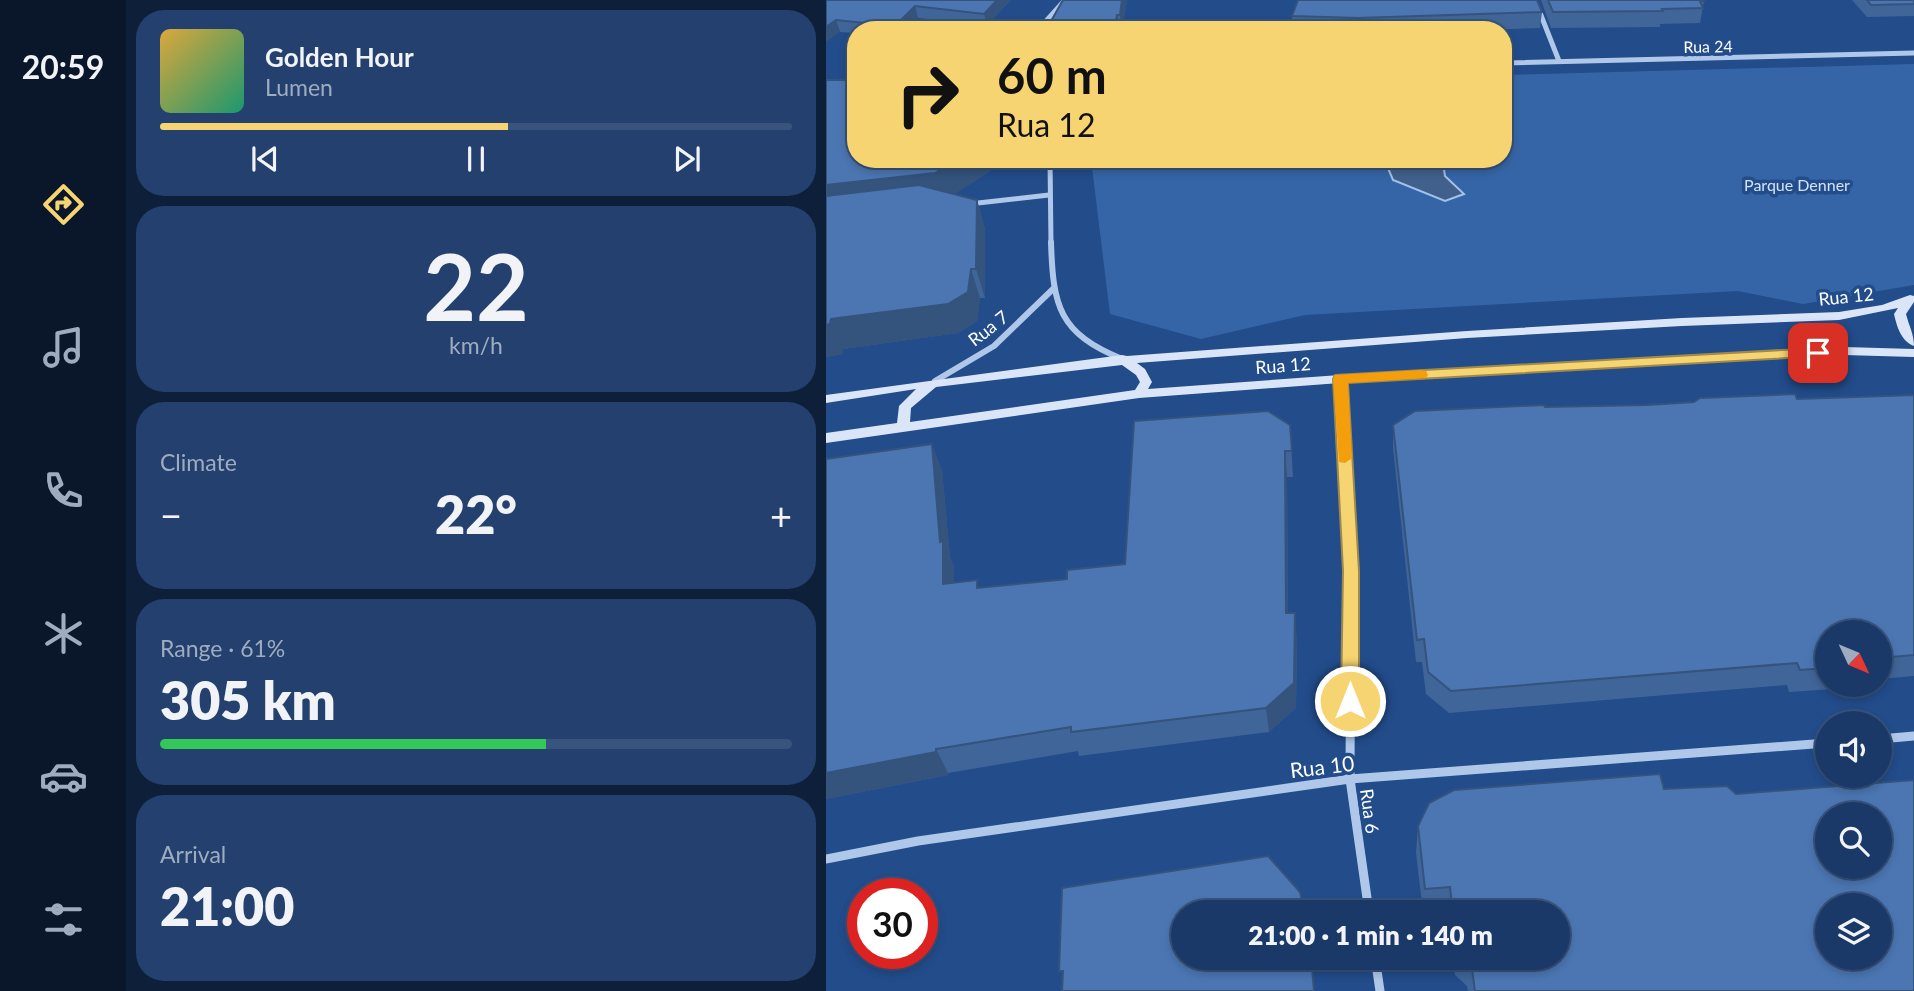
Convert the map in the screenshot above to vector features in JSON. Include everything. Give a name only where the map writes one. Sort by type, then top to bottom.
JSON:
[{"type":"street","points":[[1046,21],[1065,0]]},
{"type":"street","points":[[1535,0],[1559,61]]},
{"type":"street","name":"Rua 24","points":[[1512,63],[1914,53]]},
{"type":"street","points":[[1050,168],[1053,289],[1060,311],[1071,328],[1087,343],[1122,359],[1140,372],[1146,382],[1139,394]]},
{"type":"street","points":[[956,206],[1049,195]]},
{"type":"street","name":"Rua 7","points":[[934,381],[993,346],[1053,289]]},
{"type":"street","points":[[1910,299],[1900,314],[1903,328],[1914,342]]},
{"type":"street","name":"Rua 12","points":[[826,399],[934,381],[1122,359],[1437,336],[1723,320],[1829,317],[1877,312],[1910,299]]},
{"type":"street","name":"Rua 12","points":[[826,438],[1139,394],[1340,379],[1844,351],[1914,353]]},
{"type":"street","name":"Rua 6","points":[[1340,379],[1351,571],[1350,779],[1367,900]]},
{"type":"street","points":[[903,426],[905,406],[934,381]]},
{"type":"street","points":[[1892,738],[1914,736]]},
{"type":"street","name":"Rua 10","points":[[826,859],[918,841],[1350,779],[1815,744]]},
{"type":"street","points":[[1377,970],[1380,991]]},
{"type":"green space","name":"Parque Denner","points":[[1914,64],[1914,285],[1803,304],[1738,291],[1305,315],[1201,339],[1110,314],[1092,168],[1512,168],[1512,75]]},
{"type":"shaded area","points":[[1388,168],[1444,168],[1445,176],[1464,194],[1445,201],[1393,180]]},
{"type":"building","points":[[826,0],[997,0],[984,14],[915,6],[900,21],[836,20],[826,27]]},
{"type":"building","points":[[1063,0],[1122,0],[1120,15],[1117,15],[1116,21],[1051,21]]},
{"type":"building","points":[[1298,0],[1537,0],[1542,12],[1358,18],[1292,16]]},
{"type":"building","points":[[1548,0],[1704,1],[1700,1],[1703,8],[1662,9],[1663,11],[1553,12]]},
{"type":"building","points":[[1867,0],[1914,0],[1914,4],[1871,5]]},
{"type":"building","points":[[826,80],[847,80],[847,168],[943,168],[935,173],[826,185]]},
{"type":"building","points":[[919,185],[977,200],[976,269],[971,269],[968,292],[948,304],[831,319],[830,324],[826,325],[826,196]]},
{"type":"building","points":[[1795,394],[1797,399],[1914,395],[1914,655],[1892,657],[1892,620],[1815,620],[1815,669],[1800,670],[1797,663],[1451,691],[1428,672],[1424,639],[1417,640],[1393,425],[1415,411],[1544,405],[1647,405],[1694,402],[1700,398]]},
{"type":"building","points":[[1268,411],[1290,425],[1292,451],[1285,451],[1286,613],[1295,613],[1294,683],[1266,708],[1071,732],[1071,727],[936,749],[936,752],[826,773],[826,459],[932,444],[940,542],[943,541],[943,584],[977,580],[977,588],[1067,579],[1067,570],[1125,564],[1134,421]]},
{"type":"building","points":[[1660,774],[1664,789],[1727,786],[1736,794],[1815,788],[1892,788],[1892,782],[1914,780],[1914,991],[1475,991],[1472,970],[1570,970],[1570,900],[1452,900],[1450,887],[1425,889],[1418,826],[1429,803],[1454,790]]},
{"type":"building","points":[[1268,856],[1300,892],[1302,900],[1171,900],[1171,970],[1312,970],[1314,991],[1062,991],[1063,971],[1059,971],[1062,888]]},
{"type":"slow traffic","points":[[1345,458],[1340,379],[1421,375]]},
{"type":"route","points":[[1350,701],[1351,571],[1340,379],[1818,353]]}]
